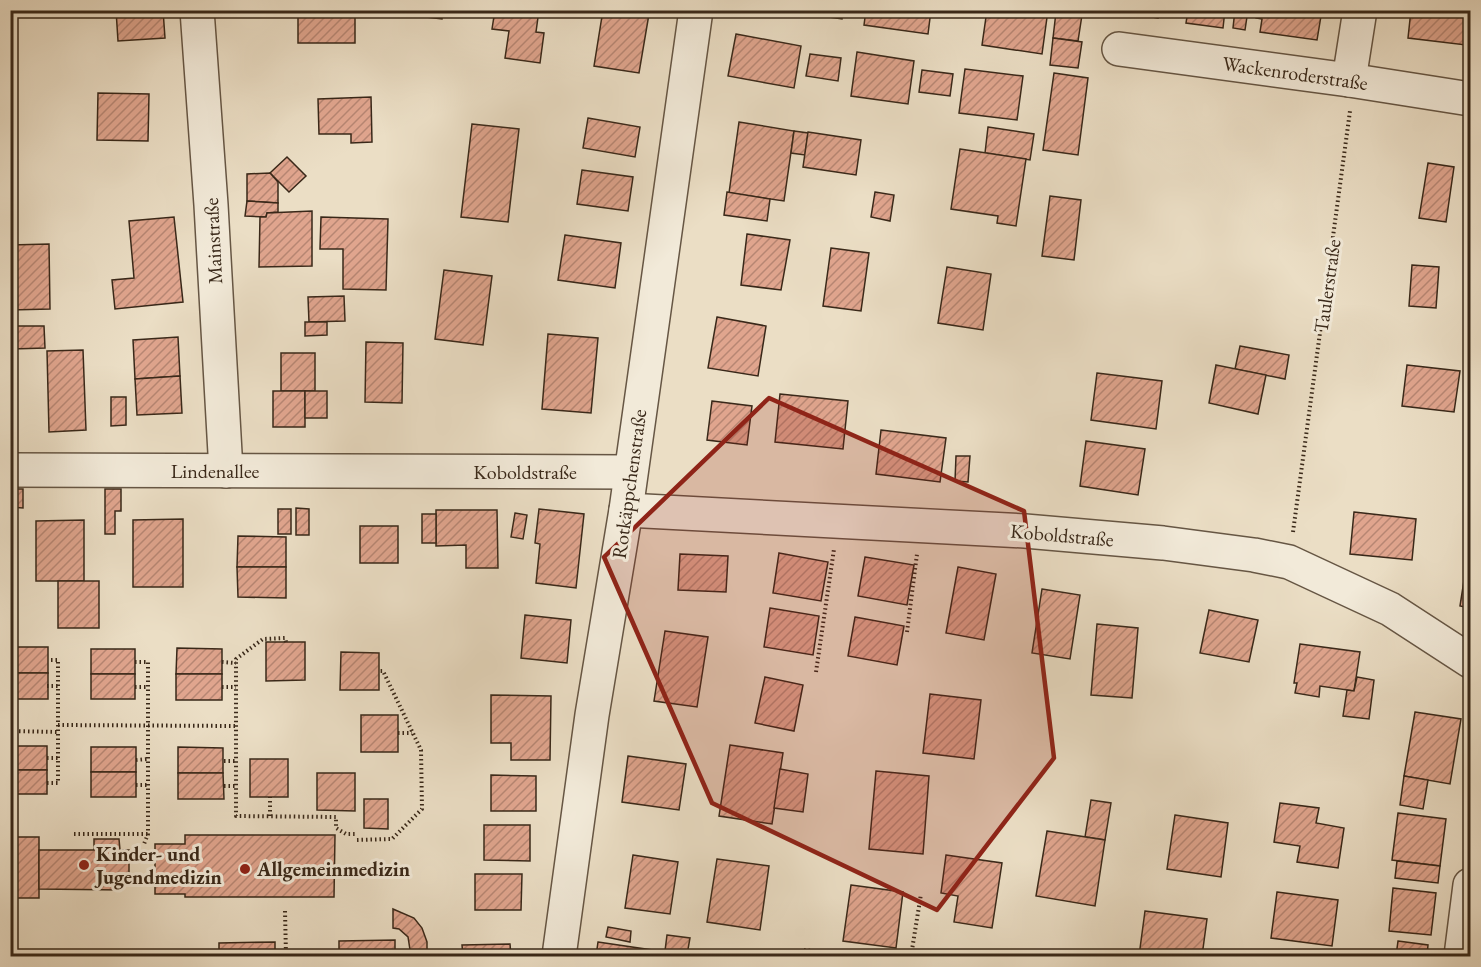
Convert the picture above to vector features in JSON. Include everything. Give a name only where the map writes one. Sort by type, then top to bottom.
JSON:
[{"type":"street","name":"Mainstraße","points":[[196,10],[211,206],[226,471]]},
{"type":"street","name":"Rotkäppchenstraße","points":[[559,957],[592,715],[626,510],[696,10]]},
{"type":"street","points":[[1350,80],[1360,10]]},
{"type":"street","name":"Wackenroderstraße","points":[[1119,50],[1350,80],[1470,99]]},
{"type":"street","name":"Lindenallee","points":[[10,470],[420,472]]},
{"type":"street","name":"Koboldstraße","points":[[420,472],[630,472]]},
{"type":"street","name":"Koboldstraße","points":[[626,510],[1025,531],[1162,543],[1254,555],[1289,562],[1390,609],[1470,661]]},
{"type":"street","points":[[1461,957],[1470,885]]},
{"type":"path","name":"Taulerstraße","points":[[1289,562],[1350,115],[1350,80]]},
{"type":"path","points":[[816,672],[838,522]]},
{"type":"path","points":[[907,632],[920,526]]},
{"type":"path","points":[[286,642],[285,638],[263,639],[236,659],[236,816],[336,817]]},
{"type":"path","points":[[47,783],[58,783],[58,660],[48,660]]},
{"type":"path","points":[[135,662],[148,662],[148,834],[144,844]]},
{"type":"path","points":[[222,663],[237,663]]},
{"type":"path","points":[[357,840],[392,839],[422,809],[421,750],[383,671],[379,671]]},
{"type":"path","points":[[47,686],[58,686]]},
{"type":"path","points":[[135,687],[148,687]]},
{"type":"path","points":[[222,687],[236,687]]},
{"type":"path","points":[[58,726],[236,726]]},
{"type":"path","points":[[10,731],[58,732]]},
{"type":"path","points":[[398,733],[412,734]]},
{"type":"path","points":[[47,758],[58,758]]},
{"type":"path","points":[[136,760],[148,759]]},
{"type":"path","points":[[224,761],[236,761]]},
{"type":"path","points":[[136,785],[147,785]]},
{"type":"path","points":[[224,786],[236,786]]},
{"type":"path","points":[[270,797],[270,816]]},
{"type":"path","points":[[336,810],[336,828],[346,834],[356,834]]},
{"type":"path","points":[[74,834],[148,834]]},
{"type":"path","points":[[911,957],[921,894]]},
{"type":"path","points":[[285,911],[286,957]]},
{"type":"path","points":[[804,950],[855,957]]},
{"type":"highlighted area","points":[[769,398],[1024,511],[1054,758],[937,910],[712,803],[604,557]]},
{"type":"building","points":[[116,10],[163,10],[165,38],[118,41]]},
{"type":"building","points":[[298,10],[355,10],[355,43],[298,43]]},
{"type":"building","points":[[419,10],[443,10],[442,19],[418,16]]},
{"type":"building","points":[[495,10],[539,10],[536,32],[544,33],[540,63],[505,58],[509,31],[492,29]]},
{"type":"building","points":[[603,10],[629,10],[649,14],[639,73],[594,66]]},
{"type":"building","points":[[781,10],[843,10],[842,19]]},
{"type":"building","points":[[866,10],[931,10],[928,34],[864,25]]},
{"type":"building","points":[[987,10],[1048,10],[1042,54],[982,45]]},
{"type":"building","points":[[1116,10],[1159,10],[1158,18]]},
{"type":"building","points":[[1188,10],[1225,10],[1223,28],[1186,23]]},
{"type":"building","points":[[1235,10],[1248,10],[1245,30],[1233,28]]},
{"type":"building","points":[[1257,10],[1322,10],[1317,40],[1260,32],[1262,19],[1256,18]]},
{"type":"building","points":[[1411,10],[1470,11],[1466,45],[1408,38]]},
{"type":"building","points":[[1056,12],[1082,15],[1078,41],[1053,38]]},
{"type":"building","points":[[736,34],[801,46],[794,88],[728,76]]},
{"type":"building","points":[[1053,38],[1082,42],[1078,68],[1050,65]]},
{"type":"building","points":[[857,52],[914,61],[908,104],[851,96]]},
{"type":"building","points":[[810,54],[841,58],[838,81],[806,76]]},
{"type":"building","points":[[965,69],[1023,76],[1017,120],[959,113]]},
{"type":"building","points":[[922,70],[953,74],[950,96],[919,92]]},
{"type":"building","points":[[1054,73],[1088,78],[1078,155],[1043,150]]},
{"type":"building","points":[[98,93],[149,94],[148,141],[97,140]]},
{"type":"building","points":[[371,97],[372,142],[351,143],[351,134],[319,134],[318,99]]},
{"type":"building","points":[[588,118],[640,127],[635,157],[583,148]]},
{"type":"building","points":[[739,122],[794,131],[784,201],[729,193]]},
{"type":"building","points":[[472,124],[519,129],[508,222],[461,217]]},
{"type":"building","points":[[988,127],[1034,134],[1030,160],[985,153]]},
{"type":"building","points":[[794,131],[808,133],[805,155],[791,153]]},
{"type":"building","points":[[808,132],[861,140],[856,175],[803,167]]},
{"type":"building","points":[[960,149],[1026,159],[1016,226],[997,223],[998,216],[951,209]]},
{"type":"building","points":[[287,157],[306,176],[289,192],[270,173]]},
{"type":"building","points":[[1428,163],[1454,167],[1446,222],[1419,218]]},
{"type":"building","points":[[582,170],[633,177],[628,211],[577,204]]},
{"type":"building","points":[[270,173],[278,182],[278,203],[247,201],[247,174]]},
{"type":"building","points":[[727,192],[770,199],[767,221],[724,215]]},
{"type":"building","points":[[875,192],[894,195],[890,221],[871,217]]},
{"type":"building","points":[[1050,196],[1081,200],[1074,260],[1042,256]]},
{"type":"building","points":[[247,201],[278,203],[278,212],[267,213],[266,217],[245,216]]},
{"type":"building","points":[[312,211],[312,266],[259,267],[260,217],[266,217],[267,213]]},
{"type":"building","points":[[174,217],[183,302],[115,309],[112,280],[134,278],[129,221]]},
{"type":"building","points":[[321,217],[388,219],[386,290],[343,289],[343,249],[320,249]]},
{"type":"building","points":[[747,234],[790,240],[781,290],[741,285]]},
{"type":"building","points":[[565,235],[621,243],[615,288],[558,280]]},
{"type":"building","points":[[49,244],[50,309],[10,310],[10,245]]},
{"type":"building","points":[[831,248],[869,253],[861,311],[823,306]]},
{"type":"building","points":[[1412,265],[1439,267],[1436,308],[1409,306]]},
{"type":"building","points":[[947,267],[991,274],[983,330],[938,323]]},
{"type":"building","points":[[444,270],[492,276],[483,345],[435,339]]},
{"type":"building","points":[[344,296],[345,321],[309,322],[308,297]]},
{"type":"building","points":[[717,317],[766,326],[758,376],[708,368]]},
{"type":"building","points":[[305,322],[327,322],[327,335],[305,336]]},
{"type":"building","points":[[11,326],[44,326],[45,348],[12,349]]},
{"type":"building","points":[[548,334],[598,338],[591,413],[542,409]]},
{"type":"building","points":[[178,337],[180,376],[135,379],[133,340]]},
{"type":"building","points":[[366,342],[403,343],[402,403],[365,402]]},
{"type":"building","points":[[1240,346],[1289,355],[1285,379],[1235,369]]},
{"type":"building","points":[[83,350],[86,430],[49,432],[47,351]]},
{"type":"building","points":[[281,353],[315,353],[315,391],[281,391]]},
{"type":"building","points":[[1216,365],[1266,375],[1258,414],[1209,403]]},
{"type":"building","points":[[1407,365],[1460,371],[1454,412],[1402,406]]},
{"type":"building","points":[[1097,373],[1162,381],[1156,429],[1091,420]]},
{"type":"building","points":[[180,376],[182,413],[137,415],[135,379]]},
{"type":"building","points":[[273,391],[305,391],[305,427],[273,427]]},
{"type":"building","points":[[305,391],[327,391],[327,418],[305,418]]},
{"type":"building","points":[[780,394],[848,401],[843,449],[775,442]]},
{"type":"building","points":[[111,397],[126,397],[126,425],[111,426]]},
{"type":"building","points":[[712,401],[752,406],[747,445],[707,440]]},
{"type":"building","points":[[881,430],[946,438],[940,482],[876,474]]},
{"type":"building","points":[[1086,441],[1145,449],[1138,495],[1080,486]]},
{"type":"building","points":[[956,456],[970,456],[968,482],[955,481]]},
{"type":"building","points":[[10,489],[23,489],[23,508],[10,507]]},
{"type":"building","points":[[105,489],[121,489],[121,511],[115,511],[115,534],[105,534]]},
{"type":"building","points":[[296,508],[309,509],[309,535],[296,535]]},
{"type":"building","points":[[278,509],[291,509],[291,534],[278,534]]},
{"type":"building","points":[[539,509],[584,514],[576,588],[536,583],[540,544],[535,543]]},
{"type":"building","points":[[436,510],[497,510],[498,568],[466,568],[466,545],[436,546]]},
{"type":"building","points":[[1354,512],[1416,519],[1412,560],[1350,554]]},
{"type":"building","points":[[515,513],[527,515],[523,539],[511,537]]},
{"type":"building","points":[[422,514],[436,514],[436,543],[422,543]]},
{"type":"building","points":[[183,519],[183,587],[133,587],[133,520]]},
{"type":"building","points":[[84,520],[84,581],[36,581],[36,521]]},
{"type":"building","points":[[360,526],[398,526],[398,563],[360,563]]},
{"type":"building","points":[[238,536],[286,537],[286,567],[237,567]]},
{"type":"building","points":[[1470,542],[1470,608],[1460,606]]},
{"type":"building","points":[[779,553],[828,562],[821,601],[773,593]]},
{"type":"building","points":[[680,554],[728,556],[726,592],[678,590]]},
{"type":"building","points":[[865,557],[914,565],[907,605],[858,596]]},
{"type":"building","points":[[237,567],[286,567],[286,598],[238,597]]},
{"type":"building","points":[[958,567],[996,574],[984,640],[946,633]]},
{"type":"building","points":[[58,581],[99,581],[99,628],[58,628]]},
{"type":"building","points":[[1042,589],[1080,595],[1070,659],[1032,653]]},
{"type":"building","points":[[770,608],[819,616],[813,655],[764,647]]},
{"type":"building","points":[[1209,610],[1258,620],[1249,662],[1200,653]]},
{"type":"building","points":[[525,615],[571,620],[567,663],[521,658]]},
{"type":"building","points":[[855,617],[904,626],[897,665],[848,656]]},
{"type":"building","points":[[1097,624],[1138,628],[1132,698],[1091,695]]},
{"type":"building","points":[[665,631],[708,637],[697,707],[654,701]]},
{"type":"building","points":[[266,642],[305,642],[305,680],[266,681]]},
{"type":"building","points":[[1300,644],[1360,652],[1354,691],[1320,686],[1319,697],[1295,693],[1297,683],[1294,683]]},
{"type":"building","points":[[10,647],[48,647],[48,673],[10,673]]},
{"type":"building","points":[[177,648],[222,649],[222,674],[176,674]]},
{"type":"building","points":[[91,649],[135,649],[135,674],[91,674]]},
{"type":"building","points":[[341,652],[379,653],[379,690],[340,690]]},
{"type":"building","points":[[10,673],[48,673],[48,699],[10,699]]},
{"type":"building","points":[[91,674],[135,674],[135,699],[91,699]]},
{"type":"building","points":[[176,674],[222,674],[222,700],[176,700]]},
{"type":"building","points":[[765,677],[803,685],[794,731],[755,723]]},
{"type":"building","points":[[1357,677],[1374,680],[1369,719],[1343,716],[1347,690],[1354,691]]},
{"type":"building","points":[[930,694],[981,700],[974,759],[923,753]]},
{"type":"building","points":[[491,695],[551,696],[550,760],[511,760],[511,743],[491,743]]},
{"type":"building","points":[[1415,712],[1461,719],[1450,784],[1404,776]]},
{"type":"building","points":[[361,715],[398,715],[398,752],[361,752]]},
{"type":"building","points":[[730,745],[783,753],[772,824],[719,816]]},
{"type":"building","points":[[10,746],[47,746],[47,770],[10,770]]},
{"type":"building","points":[[91,747],[136,747],[136,772],[91,772]]},
{"type":"building","points":[[178,747],[223,748],[223,773],[178,773]]},
{"type":"building","points":[[628,756],[686,764],[679,810],[622,802]]},
{"type":"building","points":[[250,759],[288,759],[288,797],[250,797]]},
{"type":"building","points":[[780,769],[808,774],[803,812],[774,808]]},
{"type":"building","points":[[10,770],[47,770],[47,794],[10,794]]},
{"type":"building","points":[[876,771],[929,776],[923,854],[869,849]]},
{"type":"building","points":[[91,772],[136,772],[136,797],[91,797]]},
{"type":"building","points":[[178,773],[223,773],[224,799],[178,799]]},
{"type":"building","points":[[317,773],[355,773],[355,811],[317,810]]},
{"type":"building","points":[[491,775],[536,776],[536,811],[491,811]]},
{"type":"building","points":[[1404,776],[1428,780],[1423,809],[1400,805]]},
{"type":"building","points":[[364,799],[388,799],[388,829],[364,828]]},
{"type":"building","points":[[1091,800],[1111,803],[1105,840],[1085,837]]},
{"type":"building","points":[[1280,803],[1319,808],[1316,823],[1344,828],[1338,868],[1297,862],[1300,846],[1274,842]]},
{"type":"building","points":[[1398,813],[1446,819],[1440,866],[1392,860]]},
{"type":"building","points":[[1175,815],[1228,823],[1221,877],[1167,869]]},
{"type":"building","points":[[484,825],[530,825],[530,861],[484,860]]},
{"type":"building","points":[[1047,831],[1105,840],[1095,906],[1036,896]]},
{"type":"building","name":"Allgemeinmedizin","points":[[185,835],[335,835],[334,897],[185,897],[185,894],[155,894],[155,844],[185,844]]},
{"type":"building","points":[[10,837],[39,837],[39,898],[10,898]]},
{"type":"building","name":"Kinder- und Jugendmedizin","points":[[94,839],[119,839],[120,850],[129,850],[129,881],[122,881],[122,890],[39,889],[39,850],[94,850]]},
{"type":"building","points":[[633,855],[678,862],[670,914],[625,908]]},
{"type":"building","points":[[946,855],[1002,863],[992,928],[954,922],[958,896],[941,893]]},
{"type":"building","points":[[717,859],[769,866],[760,930],[707,922]]},
{"type":"building","points":[[1397,861],[1440,866],[1438,883],[1395,878]]},
{"type":"building","points":[[475,874],[522,874],[521,910],[475,910]]},
{"type":"building","points":[[851,885],[903,892],[896,948],[843,941]]},
{"type":"building","points":[[1393,888],[1436,893],[1431,935],[1389,931]]},
{"type":"building","points":[[1277,892],[1338,900],[1332,946],[1271,938]]},
{"type":"building","points":[[393,909],[414,918],[422,928],[427,942],[427,956],[411,956],[408,937],[399,929],[393,928]]},
{"type":"building","points":[[1145,911],[1207,919],[1202,956],[1139,956]]},
{"type":"building","points":[[608,927],[631,931],[630,942],[606,937]]},
{"type":"building","points":[[667,935],[690,938],[687,955],[665,951]]},
{"type":"building","points":[[395,940],[395,956],[339,956],[339,941]]},
{"type":"building","points":[[1398,941],[1428,945],[1427,956],[1396,956]]},
{"type":"building","points":[[275,942],[275,956],[219,956],[219,943]]},
{"type":"building","points":[[598,942],[652,950],[651,956],[596,956]]},
{"type":"building","points":[[510,944],[511,956],[463,956],[462,945]]},
{"type":"place","name":"Kinder- und Jugendmedizin","points":[[84,865]]},
{"type":"place","name":"Allgemeinmedizin","points":[[245,869]]}]
